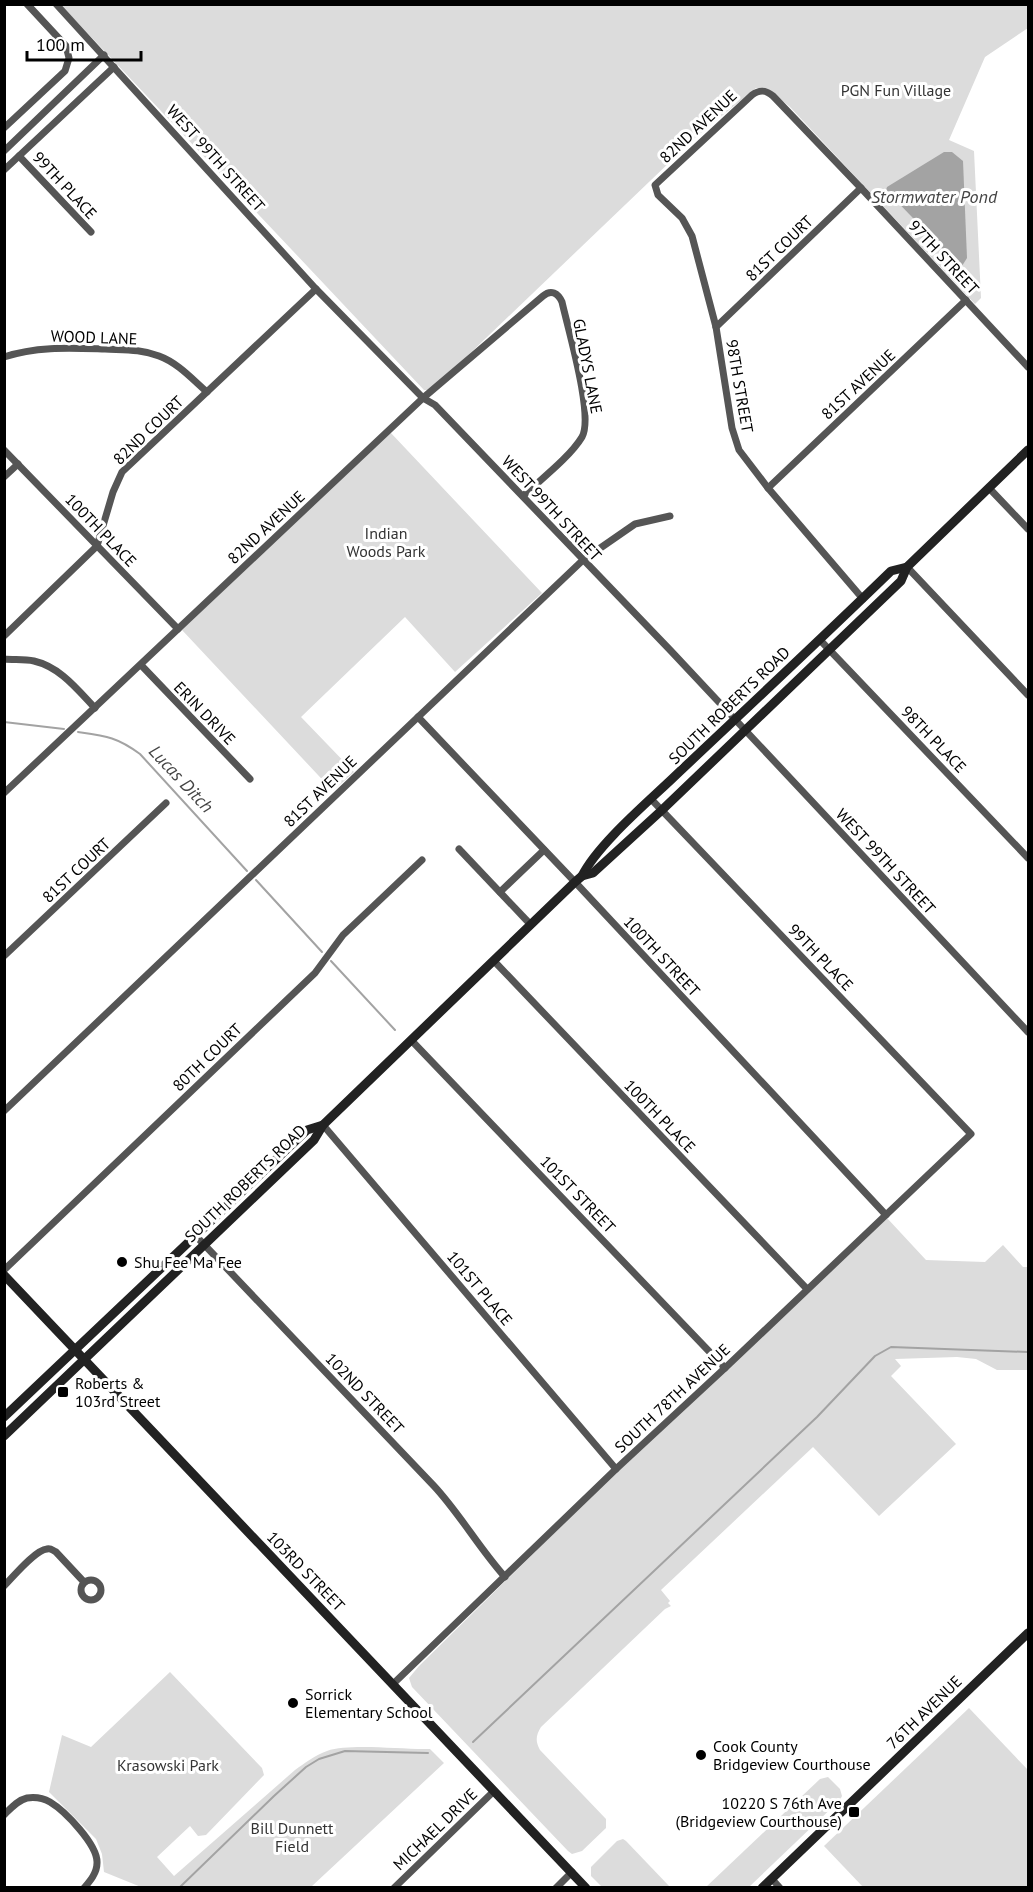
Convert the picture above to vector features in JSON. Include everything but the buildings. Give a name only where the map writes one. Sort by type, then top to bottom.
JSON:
[{"type":"street","points":[[4,128],[65,71],[69,58],[66,46],[27,4]]},
{"type":"street","name":"WEST 99TH STREET","points":[[56,4],[316,289],[423,398],[435,405],[523,496],[1029,1032]]},
{"type":"street","points":[[4,151],[104,55]]},
{"type":"street","points":[[4,170],[114,67]]},
{"type":"street","name":"82ND AVENUE","points":[[655,185],[752,94],[761,90]]},
{"type":"street","name":"97TH STREET","points":[[761,90],[773,96],[1029,367]]},
{"type":"street","points":[[39,95],[50,107]]},
{"type":"street","name":"99TH PLACE","points":[[19,156],[91,232]]},
{"type":"street","name":"98TH STREET","points":[[655,185],[658,195],[682,218],[692,236],[716,327],[735,442],[747,463],[863,598]]},
{"type":"street","name":"81ST COURT","points":[[716,327],[861,188]]},
{"type":"street","name":"82ND COURT","points":[[4,636],[97,546],[113,492],[122,472],[316,289]]},
{"type":"street","name":"82ND AVENUE","points":[[6,790],[423,398],[543,296],[554,292]]},
{"type":"street","name":"GLADYS LANE","points":[[523,496],[574,447],[585,429],[585,407],[562,302],[554,292]]},
{"type":"street","name":"81ST AVENUE","points":[[768,488],[966,300]]},
{"type":"street","name":"WOOD LANE","points":[[4,357],[24,350],[64,348],[138,350],[160,356],[176,365],[207,392]]},
{"type":"street","name":"100TH PLACE","points":[[4,450],[178,629]]},
{"type":"street","name":"SOUTH ROBERTS ROAD","points":[[578,879],[593,873],[662,810],[901,581],[907,567],[1029,450]]},
{"type":"street","points":[[4,477],[18,464]]},
{"type":"street","points":[[989,488],[1029,529]]},
{"type":"street","name":"81ST AVENUE","points":[[4,1111],[583,560],[635,524],[670,516]]},
{"type":"street","points":[[907,567],[1029,695]]},
{"type":"street","name":"SOUTH ROBERTS ROAD","points":[[4,1436],[314,1140],[323,1125],[578,879],[588,864],[651,799],[734,719],[891,571],[907,567]]},
{"type":"street","name":"98TH PLACE","points":[[820,640],[1029,858]]},
{"type":"street","points":[[4,659],[33,661],[49,666],[65,677],[95,708]]},
{"type":"street","name":"ERIN DRIVE","points":[[141,665],[250,779]]},
{"type":"street","name":"100TH STREET","points":[[417,717],[544,850],[578,879],[886,1215]]},
{"type":"street","name":"99TH PLACE","points":[[651,799],[971,1134]]},
{"type":"street","name":"81ST COURT","points":[[4,956],[166,803]]},
{"type":"street","points":[[459,849],[531,925]]},
{"type":"street","points":[[500,892],[544,850]]},
{"type":"street","name":"80TH COURT","points":[[4,1270],[315,973],[343,936],[422,860]]},
{"type":"street","name":"100TH PLACE","points":[[494,961],[807,1289]]},
{"type":"street","name":"101ST STREET","points":[[411,1040],[725,1368]]},
{"type":"street","name":"SOUTH ROBERTS ROAD","points":[[4,1417],[307,1130],[323,1125]]},
{"type":"street","name":"101ST PLACE","points":[[323,1125],[616,1469]]},
{"type":"street","name":"SOUTH 78TH AVENUE","points":[[393,1684],[616,1469],[971,1134]]},
{"type":"street","name":"102ND STREET","points":[[195,1235],[442,1494],[477,1545],[505,1577]]},
{"type":"street","name":"103RD STREET","points":[[4,1275],[586,1887]]},
{"type":"street","points":[[4,1586],[40,1551],[50,1549],[56,1552],[84,1582]]},
{"type":"street","name":"76TH AVENUE","points":[[762,1887],[1029,1633]]},
{"type":"street","name":"MICHAEL DRIVE","points":[[394,1887],[494,1791]]},
{"type":"street","points":[[4,1815],[18,1802],[34,1798],[49,1801],[66,1816],[89,1841],[96,1855],[97,1864],[92,1879],[84,1887]]},
{"type":"street","points":[[556,1887],[572,1872]]},
{"type":"street","points":[[772,1879],[780,1887]]},
{"type":"green space","name":"PGN Fun Village","points":[[1028,4],[1028,28],[985,57],[949,140],[974,151],[981,298],[975,304],[790,107],[768,89],[756,88],[696,137],[438,384],[428,390],[424,390],[61,5]]},
{"type":"green space","name":"Indian Woods Park","points":[[390,432],[542,593],[455,672],[405,617],[301,717],[354,772],[333,791],[182,630]]},
{"type":"green space","points":[[887,1218],[926,1260],[985,1262],[1003,1245],[1023,1267],[1028,1267],[1028,1370],[997,1370],[976,1359],[957,1357],[895,1359],[901,1366],[891,1376],[956,1444],[879,1516],[813,1447],[661,1590],[670,1601],[668,1603],[671,1606],[665,1609],[541,1727],[538,1733],[537,1741],[540,1750],[606,1819],[606,1828],[582,1851],[572,1854],[412,1687],[409,1678],[596,1492]]},
{"type":"green space","points":[[170,1672],[262,1768],[264,1775],[206,1835],[198,1836],[190,1826],[157,1857],[174,1876],[295,1770],[323,1753],[349,1747],[430,1749],[444,1763],[311,1887],[141,1887],[104,1872],[102,1854],[96,1839],[49,1792],[62,1735],[91,1747]]},
{"type":"green space","points":[[969,1708],[1028,1770],[1028,1887],[863,1887],[824,1846]]},
{"type":"green space","points":[[828,1777],[840,1789],[842,1796],[840,1800],[749,1887],[706,1887],[820,1779]]},
{"type":"green space","points":[[623,1839],[670,1887],[602,1887],[591,1876],[591,1867],[617,1841]]},
{"type":"water","name":"Stormwater Pond","points":[[944,152],[952,152],[963,161],[967,258],[962,266],[959,266],[886,190],[887,187]]},
{"type":"waterway","name":"Lucas Ditch","points":[[4,722],[64,729]]},
{"type":"waterway","name":"Lucas Ditch","points":[[78,732],[111,738],[140,754],[247,871]]},
{"type":"waterway","name":"Lucas Ditch","points":[[256,880],[322,952]]},
{"type":"waterway","name":"Lucas Ditch","points":[[331,961],[395,1030]]},
{"type":"waterway","points":[[473,1742],[817,1417],[875,1356],[891,1347],[1028,1352]]},
{"type":"waterway","points":[[179,1888],[274,1796],[306,1767],[319,1759],[345,1751],[428,1753]]},
{"type":"place","name":"Shu Fee Ma Fee","points":[[122,1262]]},
{"type":"place","name":"Roberts & 103rd Street","points":[[63,1392]]},
{"type":"place","name":"Sorrick Elementary School","points":[[293,1703]]},
{"type":"place","name":"Cook County Bridgeview Courthouse","points":[[701,1755]]},
{"type":"place","name":"10220 S 76th Ave (Bridgeview Courthouse)","points":[[854,1812]]},
{"type":"park label","name":"Krasowski Park","points":[[168,1765]]},
{"type":"park label","name":"Bill Dunnett Field","points":[[292,1837]]}]
